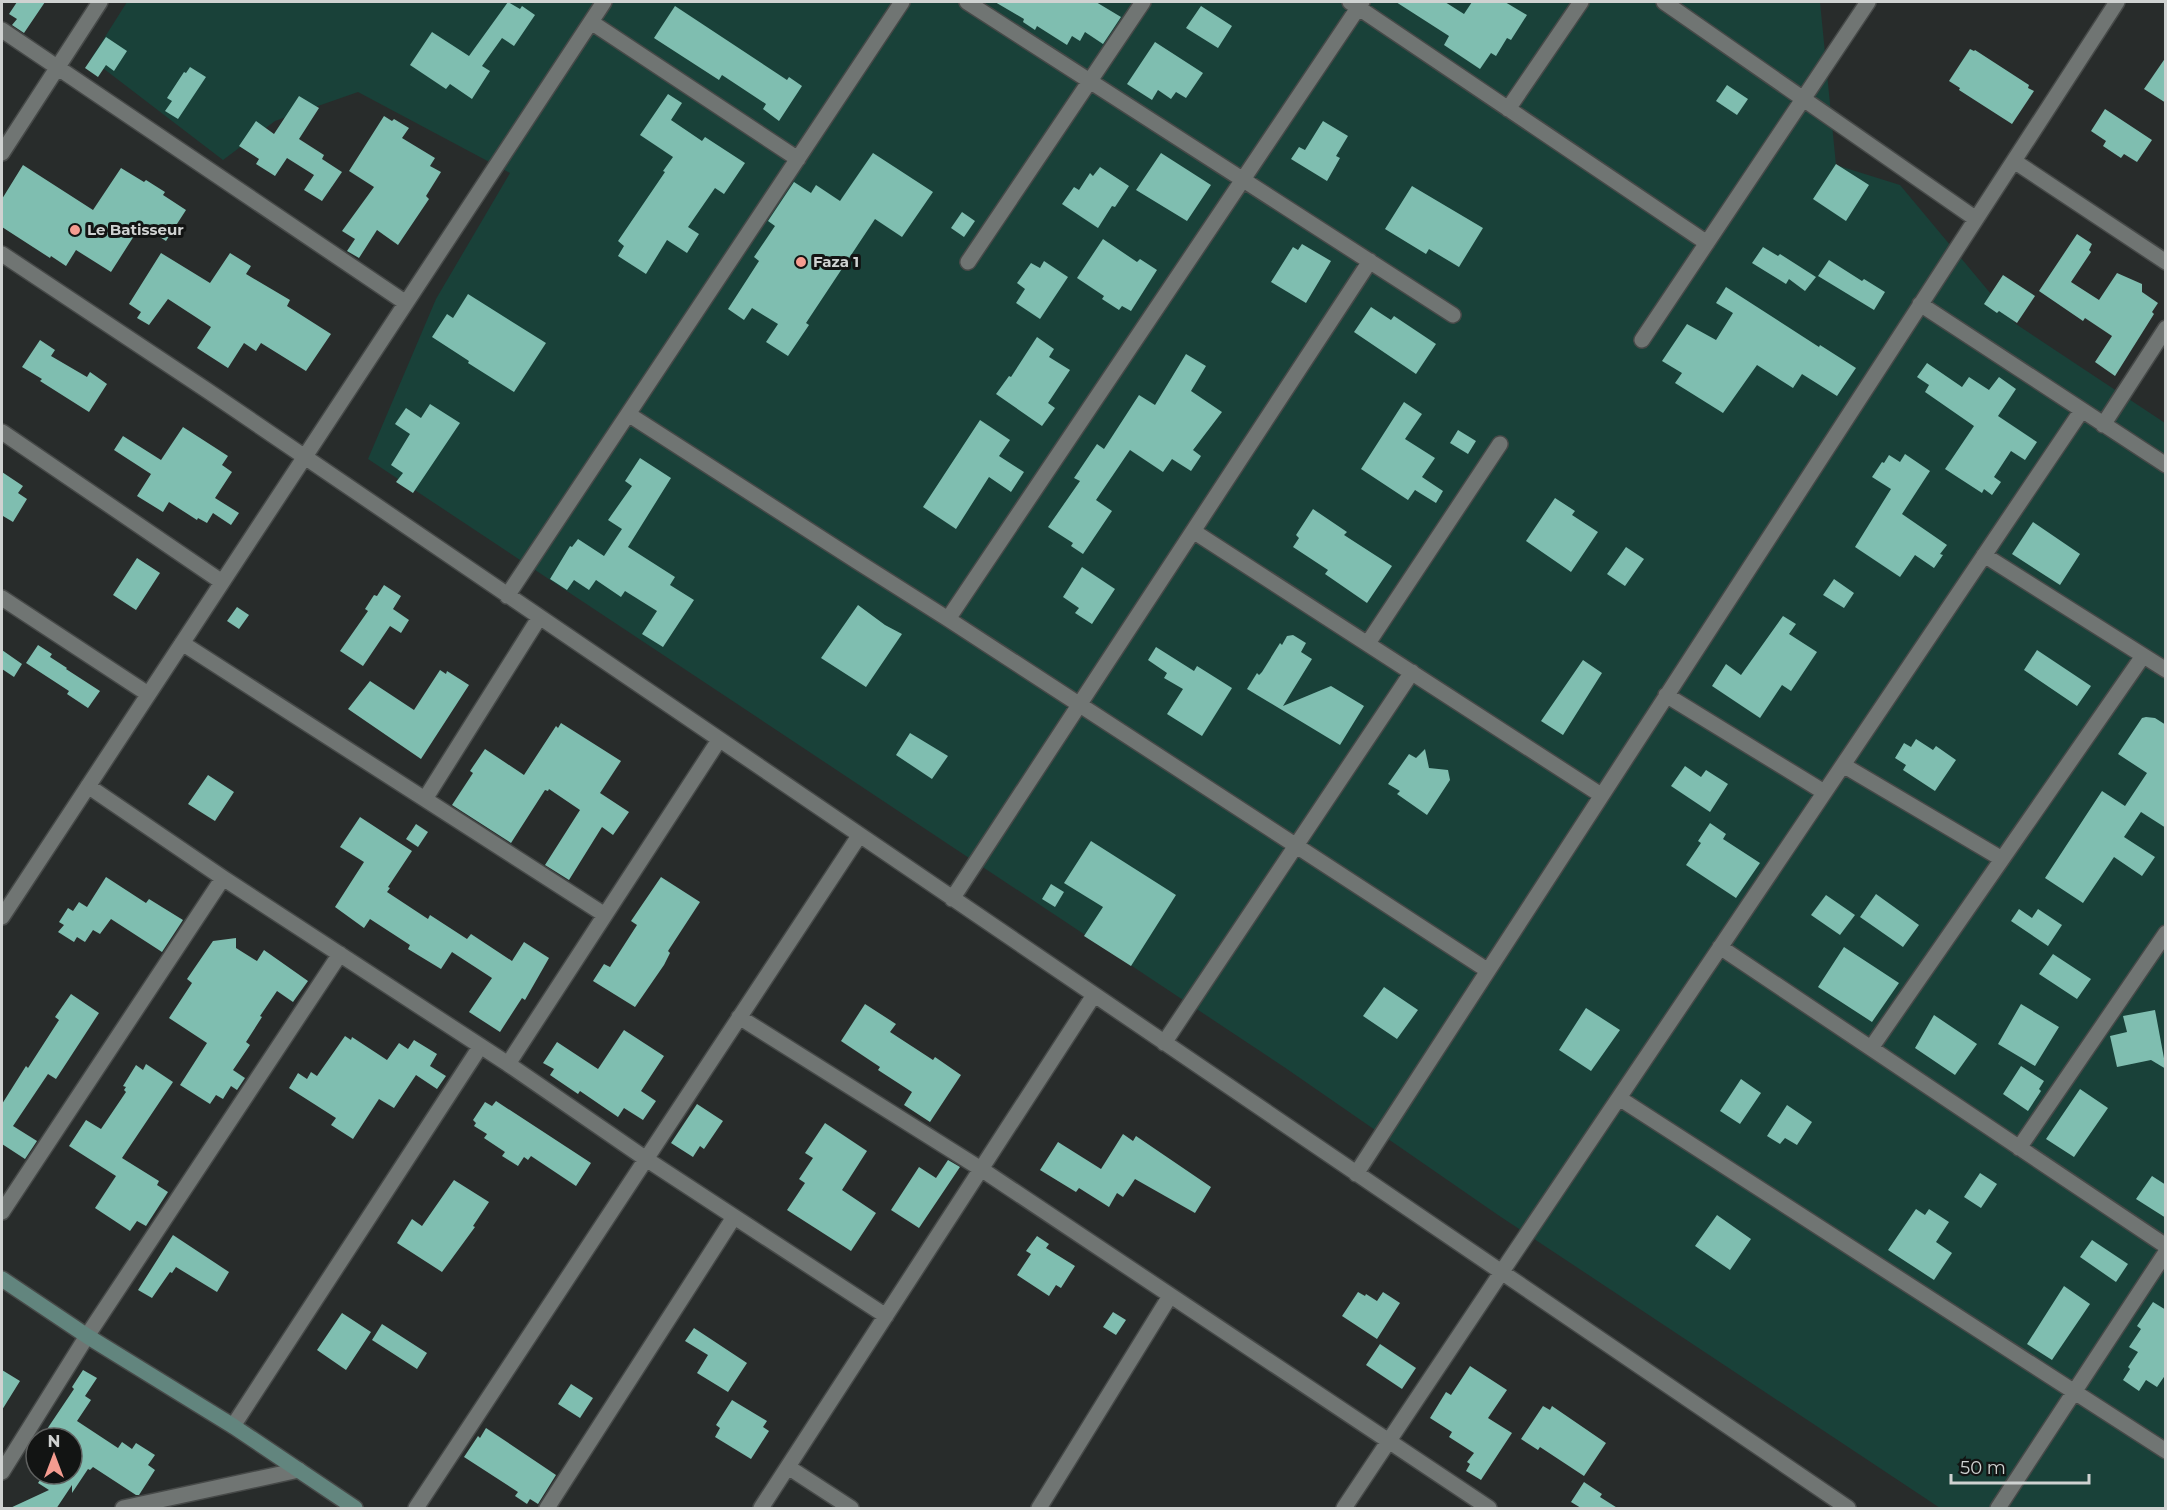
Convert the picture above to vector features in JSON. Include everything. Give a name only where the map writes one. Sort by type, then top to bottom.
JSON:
[{"type":"street","points":[[2,153],[100,2]]},
{"type":"street","points":[[2,917],[604,2]]},
{"type":"street","points":[[507,596],[902,2]]},
{"type":"street","points":[[967,2],[1453,315]]},
{"type":"street","points":[[968,262],[1143,2]]},
{"type":"street","points":[[1508,109],[1581,2]]},
{"type":"street","points":[[1664,2],[1976,219]]},
{"type":"street","points":[[1642,340],[1868,2]]},
{"type":"street","points":[[1356,1174],[2117,2]]},
{"type":"street","points":[[948,619],[1243,179],[1357,3],[1508,109],[1707,243]]},
{"type":"street","points":[[591,22],[798,159]]},
{"type":"street","points":[[2,30],[406,303]]},
{"type":"street","points":[[2013,160],[2166,262]]},
{"type":"street","points":[[2,254],[145,349],[1848,1509]]},
{"type":"street","points":[[952,899],[1370,261]]},
{"type":"street","points":[[1920,304],[2166,465]]},
{"type":"street","points":[[2103,425],[2166,328]]},
{"type":"street","points":[[1344,1509],[2082,410]]},
{"type":"street","points":[[628,414],[1487,970]]},
{"type":"street","points":[[2,432],[222,582]]},
{"type":"street","points":[[1368,643],[1500,444]]},
{"type":"street","points":[[1193,531],[1602,795]]},
{"type":"street","points":[[1984,555],[2166,670]]},
{"type":"street","points":[[2,598],[148,694]]},
{"type":"street","points":[[425,798],[539,618]]},
{"type":"street","points":[[182,643],[604,915]]},
{"type":"street","points":[[1871,1048],[2143,656]]},
{"type":"street","points":[[1164,1043],[1412,672]]},
{"type":"street","points":[[1666,695],[1824,792]]},
{"type":"street","points":[[508,1064],[719,741]]},
{"type":"street","points":[[1843,765],[2002,859]]},
{"type":"street","points":[[88,786],[223,878],[508,1064],[646,1159],[886,1316]]},
{"type":"street","points":[[416,1509],[859,836]]},
{"type":"street","points":[[2,1212],[223,878]]},
{"type":"street","points":[[2019,1148],[2166,933]]},
{"type":"street","points":[[1720,947],[2166,1246]]},
{"type":"street","points":[[2,1472],[87,1336],[340,954]]},
{"type":"street","points":[[761,1509],[1094,996]]},
{"type":"street","points":[[739,1017],[981,1169],[1489,1509]]},
{"type":"street","points":[[233,1426],[480,1047]]},
{"type":"street","points":[[1618,1098],[2166,1451]]},
{"type":"street","points":[[547,1509],[734,1217]]},
{"type":"street","points":[[1998,1509],[2166,1252]]},
{"type":"street","points":[[2,1279],[87,1336],[233,1426],[355,1509]]},
{"type":"street","points":[[1039,1509],[1170,1296]]},
{"type":"street","points":[[788,1467],[851,1509]]},
{"type":"street","points":[[123,1509],[299,1470]]},
{"type":"green space","points":[[127,2],[1820,2],[1836,165],[1900,185],[2016,324],[2165,423],[2165,1508],[1940,1508],[1498,1215],[1284,1067],[368,459],[436,299],[510,173],[358,92],[275,121],[223,160],[91,59]]},
{"type":"building","points":[[17,2],[45,2],[24,33],[12,25],[17,19],[9,14]]},
{"type":"building","points":[[508,2],[520,9],[522,6],[535,15],[514,46],[502,38],[482,66],[490,71],[472,99],[450,84],[446,89],[410,65],[432,32],[469,56]]},
{"type":"building","points":[[995,2],[1096,2],[1121,17],[1103,44],[1085,32],[1080,41],[1072,36],[1067,45],[1037,26],[1035,30],[1023,22],[1024,19]]},
{"type":"building","points":[[1396,2],[1445,2],[1464,14],[1472,2],[1505,2],[1527,15],[1511,40],[1507,38],[1496,56],[1491,53],[1480,69],[1444,45],[1449,36]]},
{"type":"building","points":[[675,6],[787,80],[789,77],[802,86],[779,121],[763,109],[766,104],[722,75],[719,80],[654,38]]},
{"type":"building","points":[[1201,6],[1232,26],[1218,48],[1186,28]]},
{"type":"building","points":[[106,37],[127,51],[114,71],[106,65],[98,77],[85,68]]},
{"type":"building","points":[[1155,42],[1203,73],[1186,98],[1176,92],[1171,99],[1158,90],[1152,100],[1127,84]]},
{"type":"building","points":[[1970,49],[2029,85],[2028,88],[2034,91],[2012,124],[1949,81]]},
{"type":"building","points":[[2166,57],[2166,103],[2144,89]]},
{"type":"building","points":[[190,67],[206,77],[178,119],[165,111],[172,101],[167,98],[184,72],[186,73]]},
{"type":"building","points":[[1727,85],[1748,99],[1737,115],[1716,101]]},
{"type":"building","points":[[668,94],[682,103],[671,120],[702,141],[705,137],[745,163],[724,194],[715,188],[688,227],[699,234],[687,253],[667,240],[646,274],[618,256],[624,246],[618,241],[673,157],[640,135]]},
{"type":"building","points":[[299,96],[319,108],[299,139],[324,155],[322,159],[342,172],[322,201],[304,190],[314,175],[287,158],[275,176],[256,164],[259,159],[239,146],[256,121],[274,134]]},
{"type":"building","points":[[2105,109],[2152,140],[2137,162],[2124,154],[2121,158],[2103,146],[2106,141],[2091,131]]},
{"type":"building","points":[[384,116],[409,128],[402,138],[435,158],[430,166],[441,172],[426,196],[429,199],[398,245],[377,230],[359,258],[347,251],[355,239],[342,231],[374,187],[349,171]]},
{"type":"building","points":[[1323,121],[1348,136],[1336,156],[1340,158],[1327,181],[1291,159],[1299,147],[1305,150]]},
{"type":"building","points":[[873,153],[933,192],[902,237],[875,219],[806,323],[809,325],[788,356],[766,342],[778,324],[752,308],[744,320],[728,309],[759,261],[754,257],[775,226],[768,221],[794,182],[811,193],[816,185],[840,201]]},
{"type":"building","points":[[1161,153],[1211,185],[1187,221],[1136,190]]},
{"type":"building","points":[[1836,164],[1869,185],[1846,221],[1813,199]]},
{"type":"building","points":[[23,165],[93,210],[121,168],[165,192],[163,195],[186,210],[166,241],[141,225],[111,272],[76,250],[66,266],[2,227],[2,199]]},
{"type":"building","points":[[1100,167],[1129,186],[1115,207],[1112,206],[1098,228],[1062,204],[1074,187],[1079,190],[1090,173],[1093,176]]},
{"type":"building","points":[[1412,186],[1483,228],[1459,267],[1429,249],[1426,254],[1385,229]]},
{"type":"building","points":[[962,212],[975,221],[964,237],[951,228]]},
{"type":"building","points":[[2077,234],[2092,244],[2089,250],[2091,252],[2071,282],[2099,300],[2117,273],[2142,284],[2142,292],[2158,303],[2152,312],[2154,314],[2115,376],[2095,362],[2112,336],[2085,318],[2083,321],[2039,291]]},
{"type":"building","points":[[1103,239],[1137,262],[1140,259],[1157,270],[1131,311],[1122,306],[1119,310],[1102,299],[1104,296],[1077,278]]},
{"type":"building","points":[[1302,244],[1331,261],[1306,303],[1271,282],[1293,247],[1298,250]]},
{"type":"building","points":[[1763,247],[1778,256],[1780,254],[1816,277],[1805,291],[1789,279],[1786,284],[1752,263]]},
{"type":"building","points":[[161,253],[210,283],[230,253],[251,266],[246,274],[290,300],[287,306],[331,334],[306,371],[261,343],[256,351],[244,343],[228,368],[197,348],[211,327],[168,299],[149,325],[137,318],[141,312],[129,304]]},
{"type":"building","points":[[1829,260],[1862,281],[1864,279],[1885,292],[1874,310],[1818,276]]},
{"type":"building","points":[[1044,261],[1068,277],[1040,319],[1016,303],[1025,289],[1017,283],[1031,263],[1040,268]]},
{"type":"building","points":[[2003,275],[2035,296],[2017,323],[1984,304]]},
{"type":"building","points":[[1726,287],[1856,368],[1837,396],[1802,374],[1793,388],[1757,365],[1723,413],[1675,383],[1682,373],[1662,361],[1687,324],[1716,340],[1733,313],[1716,303]]},
{"type":"building","points":[[468,294],[546,343],[514,392],[432,337],[447,314],[453,318]]},
{"type":"building","points":[[1371,307],[1391,320],[1394,316],[1436,344],[1416,374],[1354,332]]},
{"type":"building","points":[[1037,337],[1054,349],[1049,357],[1070,370],[1048,403],[1055,408],[1042,426],[996,394],[1009,376],[1011,377]]},
{"type":"building","points":[[40,340],[55,350],[51,356],[87,377],[90,372],[107,384],[89,412],[22,367]]},
{"type":"building","points":[[1186,354],[1206,366],[1191,391],[1222,412],[1193,450],[1201,456],[1191,471],[1172,459],[1163,472],[1130,450],[1096,500],[1112,511],[1083,554],[1071,546],[1073,543],[1048,527],[1080,481],[1074,478],[1097,444],[1104,449],[1139,395],[1155,405]]},
{"type":"building","points":[[1927,363],[1962,387],[1969,377],[1989,390],[1999,377],[2016,389],[1998,416],[2037,442],[2025,460],[2011,451],[1994,477],[2001,482],[1992,495],[1984,489],[1982,493],[1945,469],[1974,426],[1925,392],[1929,385],[1917,377]]},
{"type":"building","points":[[1404,402],[1422,414],[1405,439],[1435,458],[1422,477],[1443,491],[1436,503],[1415,490],[1408,500],[1361,469]]},
{"type":"building","points":[[430,404],[460,423],[413,493],[396,482],[403,473],[391,465],[410,434],[395,424],[406,408],[421,418]]},
{"type":"building","points":[[980,420],[1010,440],[999,456],[1024,472],[1011,492],[989,477],[956,529],[923,507]]},
{"type":"building","points":[[183,427],[228,456],[222,465],[232,472],[215,498],[239,513],[231,525],[213,513],[207,523],[198,518],[197,520],[169,502],[163,512],[137,496],[151,474],[114,450],[123,436],[161,460]]},
{"type":"building","points":[[1458,430],[1476,441],[1468,454],[1450,443]]},
{"type":"building","points":[[1905,454],[1930,471],[1902,514],[1947,545],[1934,568],[1915,555],[1900,577],[1855,547],[1891,489],[1872,477],[1889,455],[1900,462]]},
{"type":"building","points":[[640,458],[671,478],[628,547],[675,577],[670,585],[694,600],[663,647],[642,634],[657,611],[625,591],[621,597],[596,580],[589,590],[574,580],[567,590],[550,579],[570,546],[572,547],[578,539],[604,556],[622,529],[608,520],[632,486],[625,481]]},
{"type":"building","points":[[2,472],[23,486],[18,493],[27,499],[13,522],[3,516],[2,518]]},
{"type":"building","points":[[1555,498],[1575,511],[1572,515],[1598,532],[1571,572],[1526,541]]},
{"type":"building","points":[[1313,509],[1347,532],[1344,535],[1392,566],[1367,603],[1325,574],[1328,570],[1293,547],[1299,538],[1296,535]]},
{"type":"building","points":[[2033,522],[2080,554],[2060,585],[2012,554]]},
{"type":"building","points":[[1626,547],[1644,559],[1625,586],[1607,574]]},
{"type":"building","points":[[137,558],[160,573],[136,610],[113,595]]},
{"type":"building","points":[[1082,567],[1115,589],[1092,624],[1075,613],[1079,608],[1063,597]]},
{"type":"building","points":[[1834,579],[1854,593],[1844,608],[1823,595]]},
{"type":"building","points":[[384,585],[401,596],[393,609],[409,620],[401,633],[390,626],[363,666],[340,651],[368,611],[365,609],[374,595],[377,596]]},
{"type":"building","points":[[858,605],[885,625],[902,634],[866,687],[821,658]]},
{"type":"building","points":[[237,607],[249,615],[239,629],[227,621]]},
{"type":"building","points":[[1783,616],[1796,624],[1789,634],[1817,652],[1791,691],[1782,685],[1760,718],[1712,686],[1726,664],[1741,675]]},
{"type":"building","points":[[1293,635],[1306,643],[1301,652],[1312,659],[1283,706],[1331,686],[1364,706],[1340,745],[1247,689],[1257,673],[1259,675],[1262,672],[1280,643],[1282,645],[1287,636]]},
{"type":"building","points":[[38,645],[52,654],[50,657],[66,669],[100,691],[88,708],[67,694],[69,691],[26,663]]},
{"type":"building","points":[[1156,647],[1194,671],[1197,666],[1232,688],[1202,736],[1167,714],[1183,689],[1164,678],[1167,673],[1148,660]]},
{"type":"building","points":[[2,650],[22,664],[14,677],[2,669]]},
{"type":"building","points":[[2037,650],[2091,686],[2077,706],[2024,670]]},
{"type":"building","points":[[1583,660],[1602,673],[1563,735],[1541,721]]},
{"type":"building","points":[[440,670],[446,674],[447,671],[469,685],[421,759],[348,709],[370,681],[414,710]]},
{"type":"building","points":[[2142,718],[2155,718],[2166,725],[2166,828],[2141,812],[2124,837],[2155,857],[2142,876],[2114,857],[2083,903],[2045,878],[2102,791],[2125,806],[2147,773],[2118,754]]},
{"type":"building","points":[[561,723],[621,761],[600,793],[629,812],[613,835],[602,827],[569,880],[545,865],[580,810],[549,789],[545,790],[511,843],[452,805],[473,773],[470,771],[485,749],[524,775],[556,726],[558,728]]},
{"type":"building","points":[[910,733],[948,756],[932,779],[896,755]]},
{"type":"building","points":[[1916,739],[1933,750],[1936,746],[1956,760],[1935,791],[1903,770],[1906,765],[1895,758],[1904,743],[1911,747]]},
{"type":"building","points":[[1425,749],[1429,768],[1448,770],[1450,780],[1427,815],[1397,794],[1400,791],[1388,784],[1409,754],[1416,758]]},
{"type":"building","points":[[1685,766],[1701,777],[1706,770],[1728,784],[1710,812],[1671,786]]},
{"type":"building","points":[[208,775],[234,792],[215,821],[188,804]]},
{"type":"building","points":[[360,817],[412,851],[387,892],[428,919],[430,915],[467,939],[471,934],[512,961],[524,942],[549,958],[525,1000],[522,998],[500,1032],[469,1012],[492,978],[452,952],[441,969],[408,949],[410,945],[370,919],[364,928],[335,907],[364,862],[340,847]]},
{"type":"building","points":[[1710,823],[1726,834],[1723,839],[1760,863],[1736,898],[1686,865],[1701,843],[1698,841]]},
{"type":"building","points":[[416,824],[428,832],[418,847],[406,839]]},
{"type":"building","points":[[1091,841],[1176,895],[1131,966],[1084,936],[1103,907],[1064,883]]},
{"type":"building","points":[[106,877],[146,903],[149,899],[183,920],[162,952],[111,919],[100,934],[93,930],[85,942],[77,937],[74,942],[58,932],[64,925],[59,922],[68,908],[73,911],[79,902],[87,907]]},
{"type":"building","points":[[661,877],[700,902],[668,951],[670,953],[664,965],[635,1007],[593,981],[604,964],[610,967],[637,925],[631,921]]},
{"type":"building","points":[[1051,884],[1064,892],[1055,907],[1042,899]]},
{"type":"building","points":[[1876,894],[1919,925],[1903,947],[1860,917]]},
{"type":"building","points":[[1826,895],[1855,915],[1840,935],[1811,915]]},
{"type":"building","points":[[2019,909],[2032,918],[2038,909],[2062,925],[2048,946],[2011,921]]},
{"type":"building","points":[[236,938],[236,948],[257,961],[264,950],[308,981],[293,1002],[277,991],[246,1042],[250,1045],[233,1070],[245,1078],[237,1090],[231,1086],[223,1099],[216,1095],[210,1104],[180,1085],[207,1043],[169,1018],[192,983],[187,979],[213,941]]},
{"type":"building","points":[[1844,947],[1899,983],[1872,1022],[1818,987]]},
{"type":"building","points":[[2053,954],[2091,979],[2077,999],[2039,974]]},
{"type":"building","points":[[1384,987],[1418,1010],[1397,1039],[1363,1016]]},
{"type":"building","points":[[71,994],[99,1013],[56,1079],[48,1074],[13,1126],[37,1141],[25,1159],[2,1144],[2,1104],[59,1020],[55,1017]]},
{"type":"building","points":[[865,1004],[896,1024],[890,1032],[933,1060],[935,1057],[961,1075],[930,1122],[904,1105],[912,1092],[878,1070],[880,1067],[841,1041]]},
{"type":"building","points":[[2021,1004],[2059,1027],[2035,1066],[1998,1044]]},
{"type":"building","points":[[1586,1008],[1620,1030],[1591,1071],[1559,1050]]},
{"type":"building","points":[[2155,1010],[2166,1069],[2151,1060],[2117,1067],[2110,1036],[2127,1032],[2123,1016]]},
{"type":"building","points":[[1934,1015],[1977,1044],[1955,1075],[1915,1048]]},
{"type":"building","points":[[624,1030],[664,1056],[641,1091],[656,1101],[643,1120],[624,1108],[618,1117],[580,1091],[578,1094],[550,1075],[554,1069],[543,1063],[557,1042],[598,1069]]},
{"type":"building","points":[[345,1036],[351,1040],[352,1037],[387,1060],[399,1043],[408,1049],[414,1040],[437,1054],[430,1066],[446,1076],[437,1089],[416,1075],[394,1108],[379,1099],[353,1139],[331,1125],[336,1118],[289,1088],[298,1073],[307,1079],[311,1072],[317,1076]]},
{"type":"building","points":[[146,1064],[173,1082],[122,1158],[159,1181],[157,1185],[168,1192],[146,1226],[137,1221],[130,1231],[95,1208],[116,1176],[69,1146],[86,1120],[101,1129],[126,1092],[124,1090],[126,1087],[123,1086],[136,1065],[143,1070]]},
{"type":"building","points":[[2021,1066],[2044,1081],[2039,1089],[2041,1091],[2028,1111],[2003,1094]]},
{"type":"building","points":[[1741,1079],[1761,1093],[1740,1124],[1720,1111]]},
{"type":"building","points":[[2080,1089],[2108,1108],[2074,1157],[2046,1139]]},
{"type":"building","points":[[496,1101],[591,1163],[576,1186],[531,1156],[528,1160],[524,1157],[518,1166],[502,1156],[505,1152],[484,1138],[487,1134],[474,1126],[476,1123],[473,1120],[485,1102],[492,1106]]},
{"type":"building","points":[[697,1104],[723,1121],[704,1149],[700,1146],[693,1157],[671,1143]]},
{"type":"building","points":[[1787,1105],[1812,1122],[1797,1145],[1785,1138],[1780,1144],[1767,1136]]},
{"type":"building","points":[[825,1123],[867,1151],[842,1190],[876,1213],[851,1251],[787,1210],[805,1183],[799,1179],[813,1158],[805,1153]]},
{"type":"building","points":[[1123,1134],[1133,1141],[1136,1136],[1211,1187],[1195,1213],[1135,1179],[1123,1197],[1117,1193],[1109,1207],[1079,1188],[1076,1192],[1040,1170],[1058,1142],[1101,1169]]},
{"type":"building","points":[[948,1160],[960,1167],[919,1228],[891,1210],[919,1167],[936,1178]]},
{"type":"building","points":[[1980,1173],[1997,1184],[1981,1208],[1964,1197]]},
{"type":"building","points":[[2152,1176],[2166,1185],[2166,1218],[2136,1199]]},
{"type":"building","points":[[454,1180],[489,1202],[473,1226],[475,1227],[442,1272],[397,1243],[412,1219],[422,1226]]},
{"type":"building","points":[[1916,1209],[1925,1215],[1929,1209],[1949,1222],[1936,1242],[1952,1253],[1934,1280],[1888,1250]]},
{"type":"building","points":[[1717,1215],[1751,1239],[1730,1270],[1695,1246]]},
{"type":"building","points":[[173,1235],[229,1272],[217,1292],[176,1267],[152,1298],[138,1290]]},
{"type":"building","points":[[1037,1236],[1049,1244],[1046,1248],[1075,1266],[1061,1288],[1056,1285],[1049,1296],[1017,1275],[1031,1254],[1026,1251]]},
{"type":"building","points":[[2092,1240],[2128,1264],[2116,1282],[2080,1257]]},
{"type":"building","points":[[2064,1286],[2090,1304],[2052,1360],[2027,1344]]},
{"type":"building","points":[[1358,1292],[1377,1301],[1383,1292],[1400,1303],[1377,1339],[1342,1316]]},
{"type":"building","points":[[2153,1302],[2166,1310],[2166,1374],[2157,1387],[2146,1380],[2139,1391],[2123,1380],[2138,1352],[2129,1347],[2141,1329],[2137,1326]]},
{"type":"building","points":[[1113,1312],[1126,1320],[1116,1335],[1103,1327]]},
{"type":"building","points":[[342,1313],[371,1332],[346,1370],[317,1350]]},
{"type":"building","points":[[382,1324],[427,1353],[417,1369],[372,1340]]},
{"type":"building","points":[[694,1328],[747,1363],[728,1392],[697,1373],[708,1355],[685,1341]]},
{"type":"building","points":[[1380,1344],[1416,1368],[1402,1389],[1366,1365]]},
{"type":"building","points":[[1470,1366],[1507,1390],[1488,1418],[1512,1433],[1481,1480],[1466,1471],[1470,1464],[1467,1462],[1474,1453],[1449,1437],[1452,1432],[1430,1418],[1446,1392],[1451,1395]]},
{"type":"building","points":[[2,1370],[20,1381],[2,1410]]},
{"type":"building","points":[[83,1370],[97,1378],[85,1396],[91,1400],[77,1421],[118,1448],[122,1442],[132,1449],[136,1443],[155,1455],[148,1465],[155,1470],[139,1495],[93,1467],[88,1469],[84,1475],[84,1426],[49,1426],[74,1389],[72,1387]]},
{"type":"building","points":[[571,1384],[593,1398],[580,1418],[558,1404]]},
{"type":"building","points":[[732,1400],[767,1421],[763,1427],[769,1431],[751,1459],[715,1437],[720,1428],[716,1425]]},
{"type":"building","points":[[1543,1406],[1550,1410],[1552,1406],[1606,1443],[1584,1476],[1540,1447],[1538,1450],[1521,1439]]},
{"type":"building","points":[[486,1428],[556,1475],[538,1504],[530,1499],[527,1504],[515,1496],[518,1492],[464,1457]]},
{"type":"building","points":[[1584,1482],[1602,1494],[1600,1497],[1619,1509],[1581,1508],[1571,1502]]},
{"type":"building","points":[[43,1486],[71,1486],[56,1509],[8,1509],[49,1490]]},
{"type":"place","name":"Le Batisseur","points":[[75,230]]},
{"type":"place","name":"Faza 1","points":[[801,262]]}]
